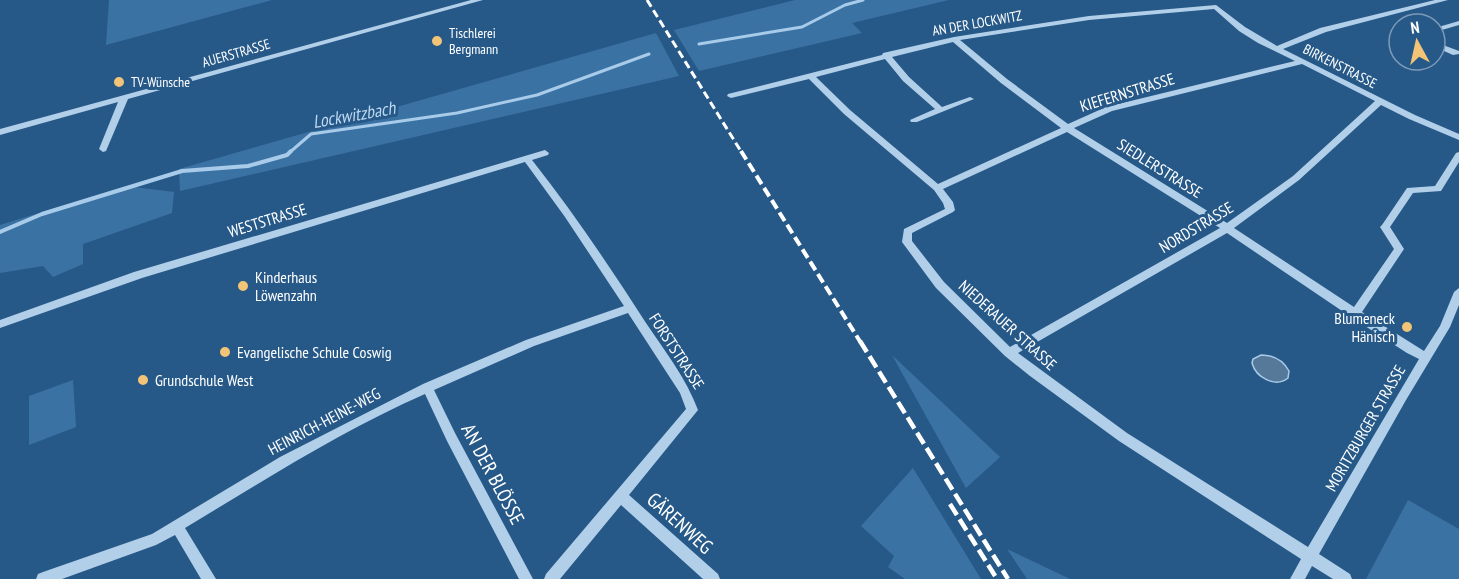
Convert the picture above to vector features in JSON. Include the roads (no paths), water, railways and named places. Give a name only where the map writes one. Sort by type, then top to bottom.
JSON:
[{"type":"street","name":"AUERSTRASSE","points":[[0,132],[479,0]]},
{"type":"street","points":[[1277,49],[1323,30],[1444,0]]},
{"type":"street","name":"BIRKENSTRASSE","points":[[1216,7],[1242,29],[1277,49],[1380,101],[1459,137]]},
{"type":"street","name":"AN DER LOCKWITZ","points":[[731,96],[954,39],[1089,18],[1216,7]]},
{"type":"street","name":"SIEDLERSTRASSE","points":[[954,39],[1004,81],[1066,127],[1426,357]]},
{"type":"street","points":[[886,55],[906,79],[940,109]]},
{"type":"street","name":"KIEFERNSTRASSE","points":[[936,188],[1109,109],[1302,62]]},
{"type":"street","name":"NIEDERAUER STRASSE","points":[[810,75],[847,112],[936,188],[948,202],[950,210],[907,231],[907,242],[940,285],[1010,353],[1086,412],[1312,556],[1344,579]]},
{"type":"street","points":[[103,149],[124,98]]},
{"type":"street","points":[[914,120],[970,99]]},
{"type":"street","name":"NORDSTRASSE","points":[[1010,353],[1227,228],[1296,178],[1380,101]]},
{"type":"street","name":"WESTSTRASSE","points":[[0,324],[138,275],[545,153]]},
{"type":"street","points":[[1356,314],[1399,249],[1385,227],[1410,190],[1438,189],[1459,155]]},
{"type":"street","name":"FORSTSTRASSE","points":[[527,159],[568,210],[629,308],[685,391],[692,410],[551,579]]},
{"type":"street","name":"MORITZBURGER STRASSE","points":[[1297,579],[1445,327],[1459,292]]},
{"type":"street","name":"HEINRICH-HEINE-WEG","points":[[43,579],[137,548],[177,527],[284,461],[357,421],[427,387],[530,343],[629,308]]},
{"type":"street","name":"AN DER BLÖSSE","points":[[427,387],[526,579]]},
{"type":"street","name":"GÄRENWEG","points":[[621,496],[713,579]]},
{"type":"street","points":[[177,527],[209,579]]},
{"type":"waterway","name":"Lockwitzbach","points":[[699,44],[802,27],[845,5],[863,0]]},
{"type":"waterway","name":"Lockwitzbach","points":[[289,153],[311,134],[457,113],[537,95],[649,54]]},
{"type":"waterway","name":"Lockwitzbach","points":[[0,232],[42,214],[182,171],[248,166],[289,153]]},
{"type":"railway","points":[[647,0],[742,153]]},
{"type":"railway","points":[[741,151],[861,343]]},
{"type":"railway","points":[[860,341],[1008,579]]},
{"type":"railway","points":[[950,504],[997,579]]},
{"type":"place","name":"Tischlerei Bergmann","points":[[437,41]]},
{"type":"place","name":"TV-Wünsche","points":[[119,82]]},
{"type":"place","name":"Kinderhaus Löwenzahn","points":[[243,286]]},
{"type":"place","name":"Blumeneck Hänisch","points":[[1407,327]]},
{"type":"place","name":"Evangelische Schule Coswig","points":[[225,352]]},
{"type":"place","name":"Grundschule West","points":[[143,380]]}]
